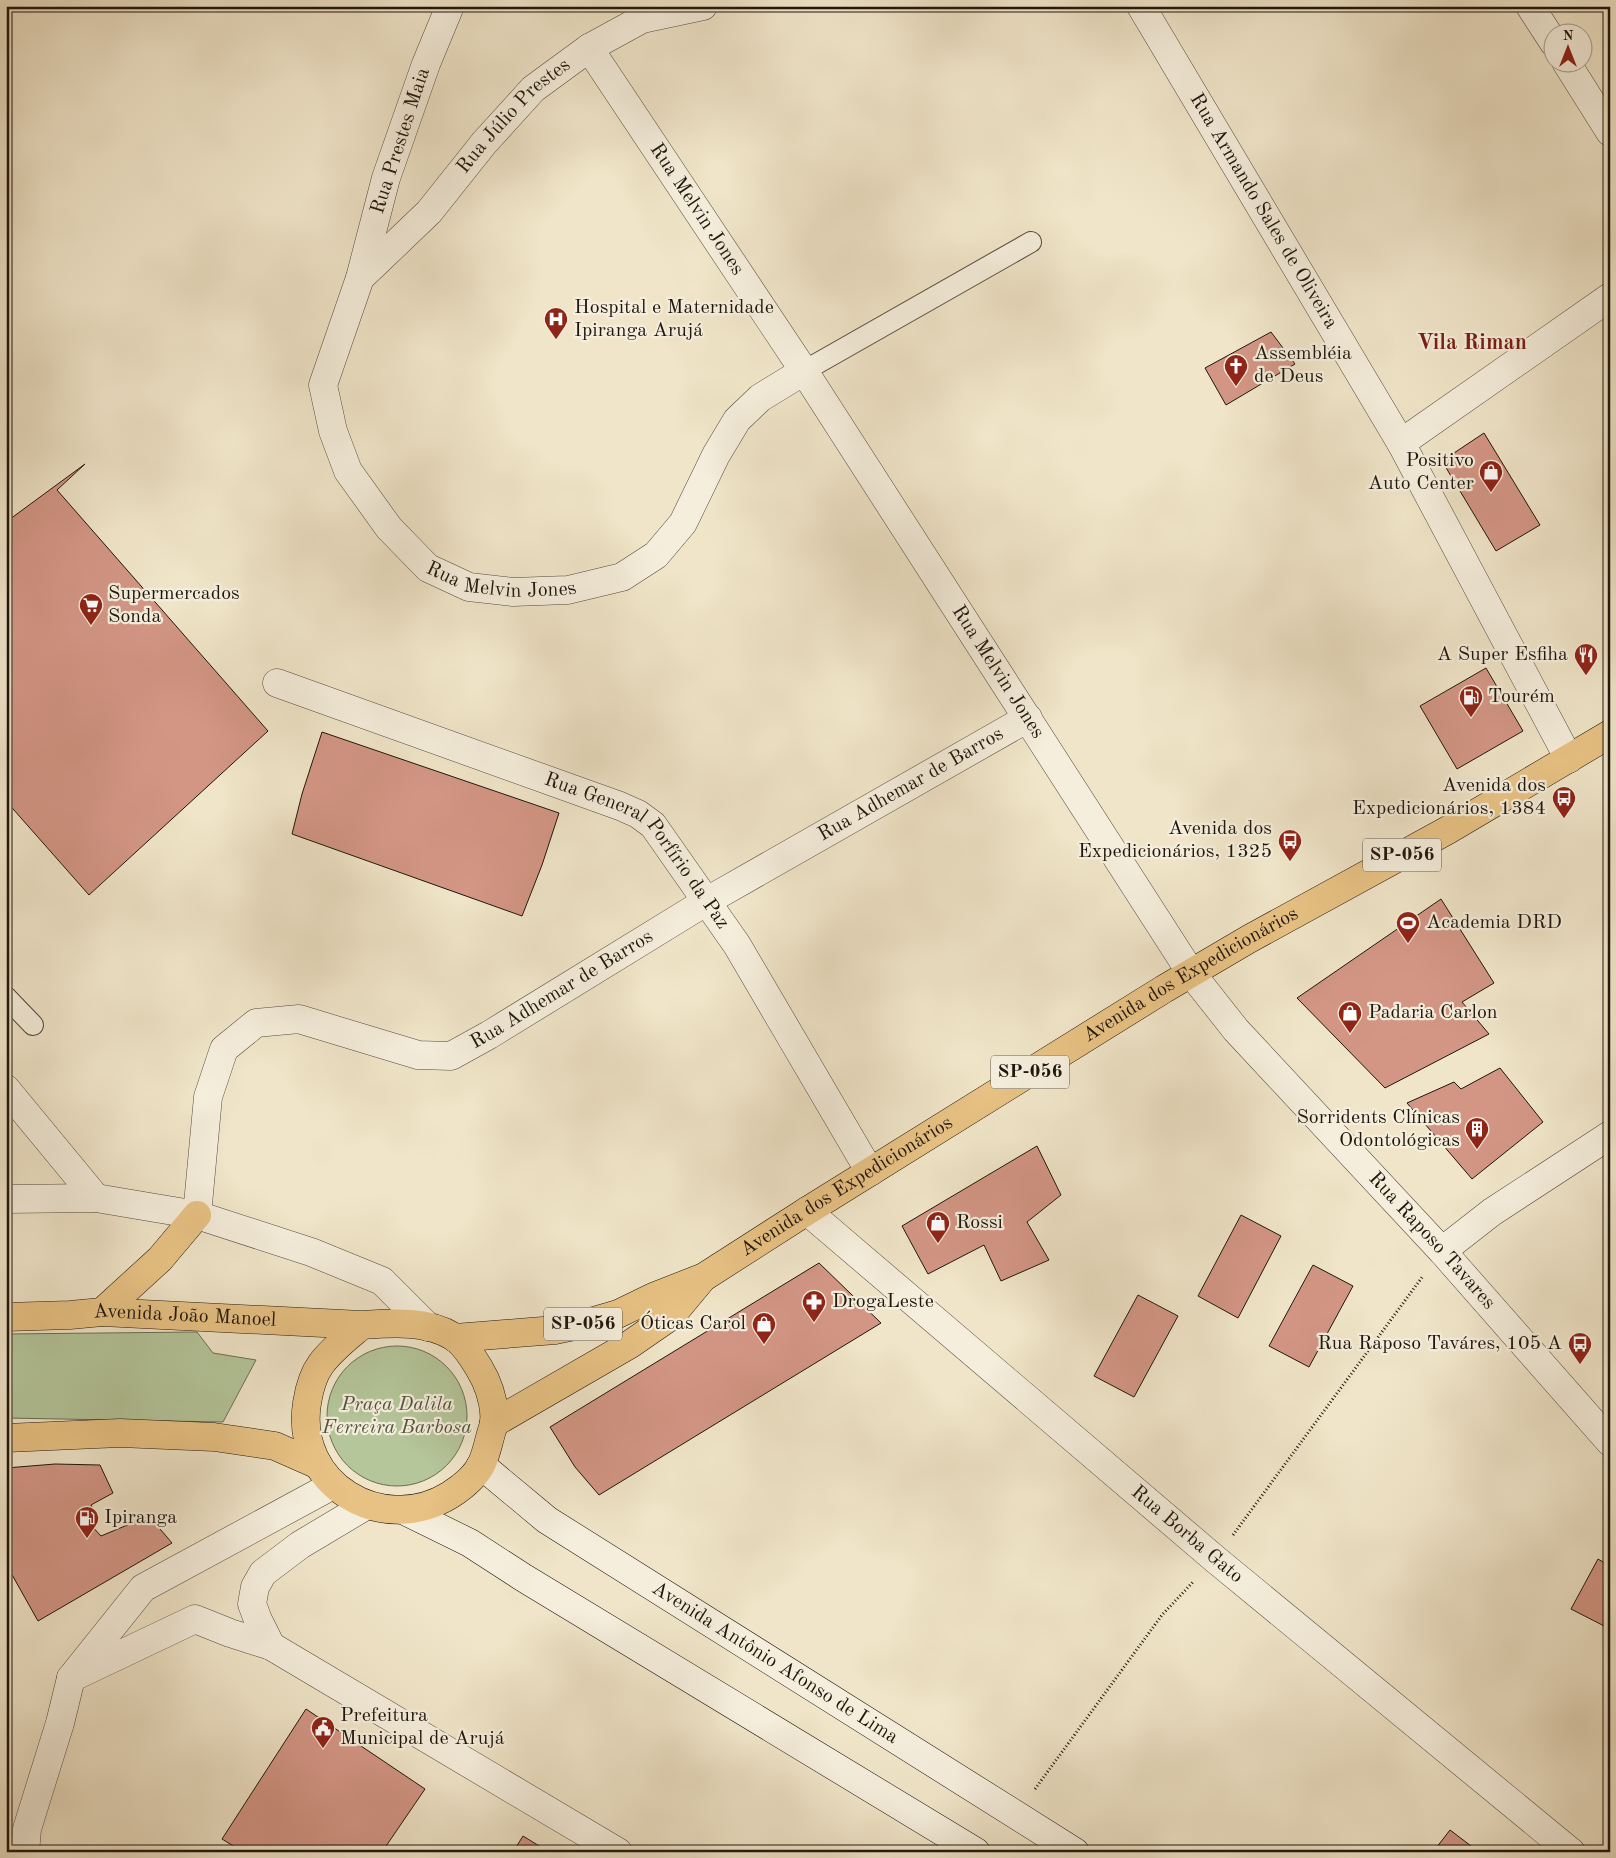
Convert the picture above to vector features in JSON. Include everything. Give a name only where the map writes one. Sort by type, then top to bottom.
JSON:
[{"type":"main road","name":"Avenida dos Expedicionários","points":[[455,1338],[555,1330],[584,1324],[618,1314],[653,1297],[704,1277],[1191,973],[1249,939],[1448,830],[1610,734]]},
{"type":"main road","points":[[102,1312],[160,1259],[197,1215]]},
{"type":"main road","name":"Avenida dos Expedicionários","points":[[494,1423],[629,1345],[664,1321],[671,1316],[704,1277]]},
{"type":"main road","name":"Avenida João Manoel","points":[[6,1317],[102,1312],[362,1325]]},
{"type":"main road","name":"SP-056","points":[[326,1475],[349,1497],[367,1505],[405,1511],[435,1504],[461,1488],[482,1464],[494,1423],[491,1392],[478,1364],[455,1338],[428,1326],[393,1323],[362,1325]]},
{"type":"main road","points":[[326,1475],[308,1441],[305,1415],[309,1389],[320,1365],[338,1345],[362,1325]]},
{"type":"main road","points":[[6,1438],[120,1433],[214,1437],[275,1446],[326,1475]]},
{"type":"street","name":"Rua Prestes Maia","points":[[360,278],[386,178],[426,64],[450,6]]},
{"type":"street","name":"Rua Júlio Prestes","points":[[360,278],[429,212],[484,143],[533,89],[589,48],[642,19],[703,6]]},
{"type":"street","name":"Rua Armando Sales de Oliveira","points":[[1141,6],[1401,443],[1569,759]]},
{"type":"street","points":[[1530,6],[1544,28]]},
{"type":"street","name":"Rua Melvin Jones","points":[[589,48],[804,371],[1191,973]]},
{"type":"street","points":[[1572,72],[1610,132]]},
{"type":"street","name":"Rua Melvin Jones","points":[[360,278],[323,385],[334,431],[348,471],[389,528],[428,568],[469,587],[513,592],[568,590],[622,577],[656,554],[683,523],[716,455],[737,420],[760,398],[804,371]]},
{"type":"street","points":[[1401,443],[1610,297]]},
{"type":"street","name":"Rua General Porfírio da Paz","points":[[277,683],[611,802],[638,814],[653,825],[737,945],[870,1172]]},
{"type":"street","name":"Rua Adhemar de Barros","points":[[197,1215],[208,1097],[224,1049],[256,1023],[299,1019],[418,1056],[451,1056],[489,1035],[708,901],[1028,718]]},
{"type":"street","name":"Rua Raposo Tavares","points":[[1191,973],[1236,1030],[1442,1251],[1610,1442]]},
{"type":"street","points":[[6,1089],[96,1198]]},
{"type":"street","points":[[1442,1251],[1492,1212],[1610,1135]]},
{"type":"street","points":[[6,1199],[96,1198],[197,1215],[311,1252],[382,1281],[428,1326]]},
{"type":"street","name":"Rua Borba Gato","points":[[807,1211],[1215,1559],[1571,1852]]},
{"type":"street","name":"Avenida Antônio Afonso de Lima","points":[[482,1464],[547,1520],[1075,1852]]},
{"type":"street","points":[[25,1852],[27,1829],[60,1723],[71,1678],[143,1588],[326,1475]]},
{"type":"street","points":[[271,1646],[252,1604],[255,1587],[263,1572],[300,1545],[367,1505]]},
{"type":"street","name":"SP-056","points":[[405,1511],[470,1543],[524,1578],[976,1852]]},
{"type":"street","points":[[71,1678],[195,1619],[271,1646],[618,1852]]},
{"type":"lane","points":[[804,371],[1031,242]]},
{"type":"lane","points":[[6,997],[34,1025]]},
{"type":"green space","points":[[197,1332],[213,1353],[256,1360],[223,1422],[6,1418],[6,1334]]},
{"type":"green space","name":"Praça Dalila Ferreira Barbosa","points":[[397,1346],[411,1347],[424,1351],[447,1366],[462,1389],[466,1402],[466,1430],[462,1443],[447,1466],[424,1481],[411,1485],[397,1486],[383,1485],[370,1481],[347,1466],[332,1443],[328,1430],[327,1416],[328,1402],[332,1389],[347,1366],[370,1351],[383,1347]]},
{"type":"building","name":"Assembléia de Deus","points":[[1271,332],[1295,364],[1226,405],[1205,368]]},
{"type":"building","name":"Positivo Auto Center","points":[[1484,433],[1540,525],[1496,551],[1442,461]]},
{"type":"building","name":"Supermercados Sonda","points":[[85,464],[57,490],[268,731],[89,895],[6,801],[6,522]]},
{"type":"building","name":"Tourém","points":[[1486,668],[1523,731],[1457,769],[1420,706]]},
{"type":"building","points":[[322,732],[559,813],[542,865],[522,916],[292,834],[302,794]]},
{"type":"building","points":[[1441,899],[1494,983],[1462,1002],[1489,1034],[1385,1088],[1297,998]]},
{"type":"building","name":"Sorridents Clínicas Odontológicas","points":[[1500,1068],[1543,1122],[1472,1179],[1407,1103],[1454,1082],[1461,1089]]},
{"type":"building","points":[[1037,1146],[1061,1195],[1027,1222],[1049,1260],[1001,1281],[984,1245],[928,1274],[902,1226]]},
{"type":"building","points":[[1241,1215],[1281,1236],[1238,1318],[1198,1296]]},
{"type":"building","points":[[819,1263],[881,1323],[599,1495],[575,1467],[550,1427]]},
{"type":"building","points":[[1313,1265],[1353,1286],[1309,1367],[1269,1346]]},
{"type":"building","points":[[1138,1295],[1178,1316],[1134,1397],[1094,1376]]},
{"type":"building","name":"Ipiranga","points":[[55,1464],[100,1465],[113,1493],[91,1505],[97,1517],[89,1523],[101,1536],[149,1516],[172,1543],[38,1621],[6,1564],[6,1468]]},
{"type":"building","points":[[1598,1559],[1610,1566],[1610,1629],[1571,1609]]},
{"type":"building","name":"Prefeitura Municipal de Arujá","points":[[306,1709],[425,1789],[382,1852],[243,1852],[222,1839]]},
{"type":"building","points":[[1450,1830],[1479,1852],[1433,1852]]},
{"type":"building","points":[[523,1836],[549,1852],[513,1852]]},
{"type":"place","name":"Hospital e Maternidade Ipiranga Arujá","points":[[556,340]]},
{"type":"place","name":"Assembléia de Deus","points":[[1236,387]]},
{"type":"place","name":"Positivo Auto Center","points":[[1491,493]]},
{"type":"place","name":"Supermercados Sonda","points":[[91,626]]},
{"type":"place","name":"A Super Esfiha","points":[[1586,676]]},
{"type":"place","name":"Tourém","points":[[1471,718]]},
{"type":"place","name":"Avenida dos Expedicionários, 1384","points":[[1564,819]]},
{"type":"place","name":"Avenida dos Expedicionários, 1325","points":[[1290,862]]},
{"type":"place","name":"Academia DRD","points":[[1408,944]]},
{"type":"place","name":"Padaria Carlon","points":[[1350,1034]]},
{"type":"place","name":"Sorridents Clínicas Odontológicas","points":[[1477,1150]]},
{"type":"place","name":"Rossi","points":[[938,1244]]},
{"type":"place","name":"DrogaLeste","points":[[814,1323]]},
{"type":"place","name":"Óticas Carol","points":[[764,1345]]},
{"type":"place","name":"Rua Raposo Taváres, 105 A","points":[[1580,1365]]},
{"type":"place","name":"Ipiranga","points":[[87,1539]]},
{"type":"place","name":"Prefeitura Municipal de Arujá","points":[[323,1749]]},
{"type":"district","name":"Vila Riman","points":[[1472,343]]}]
